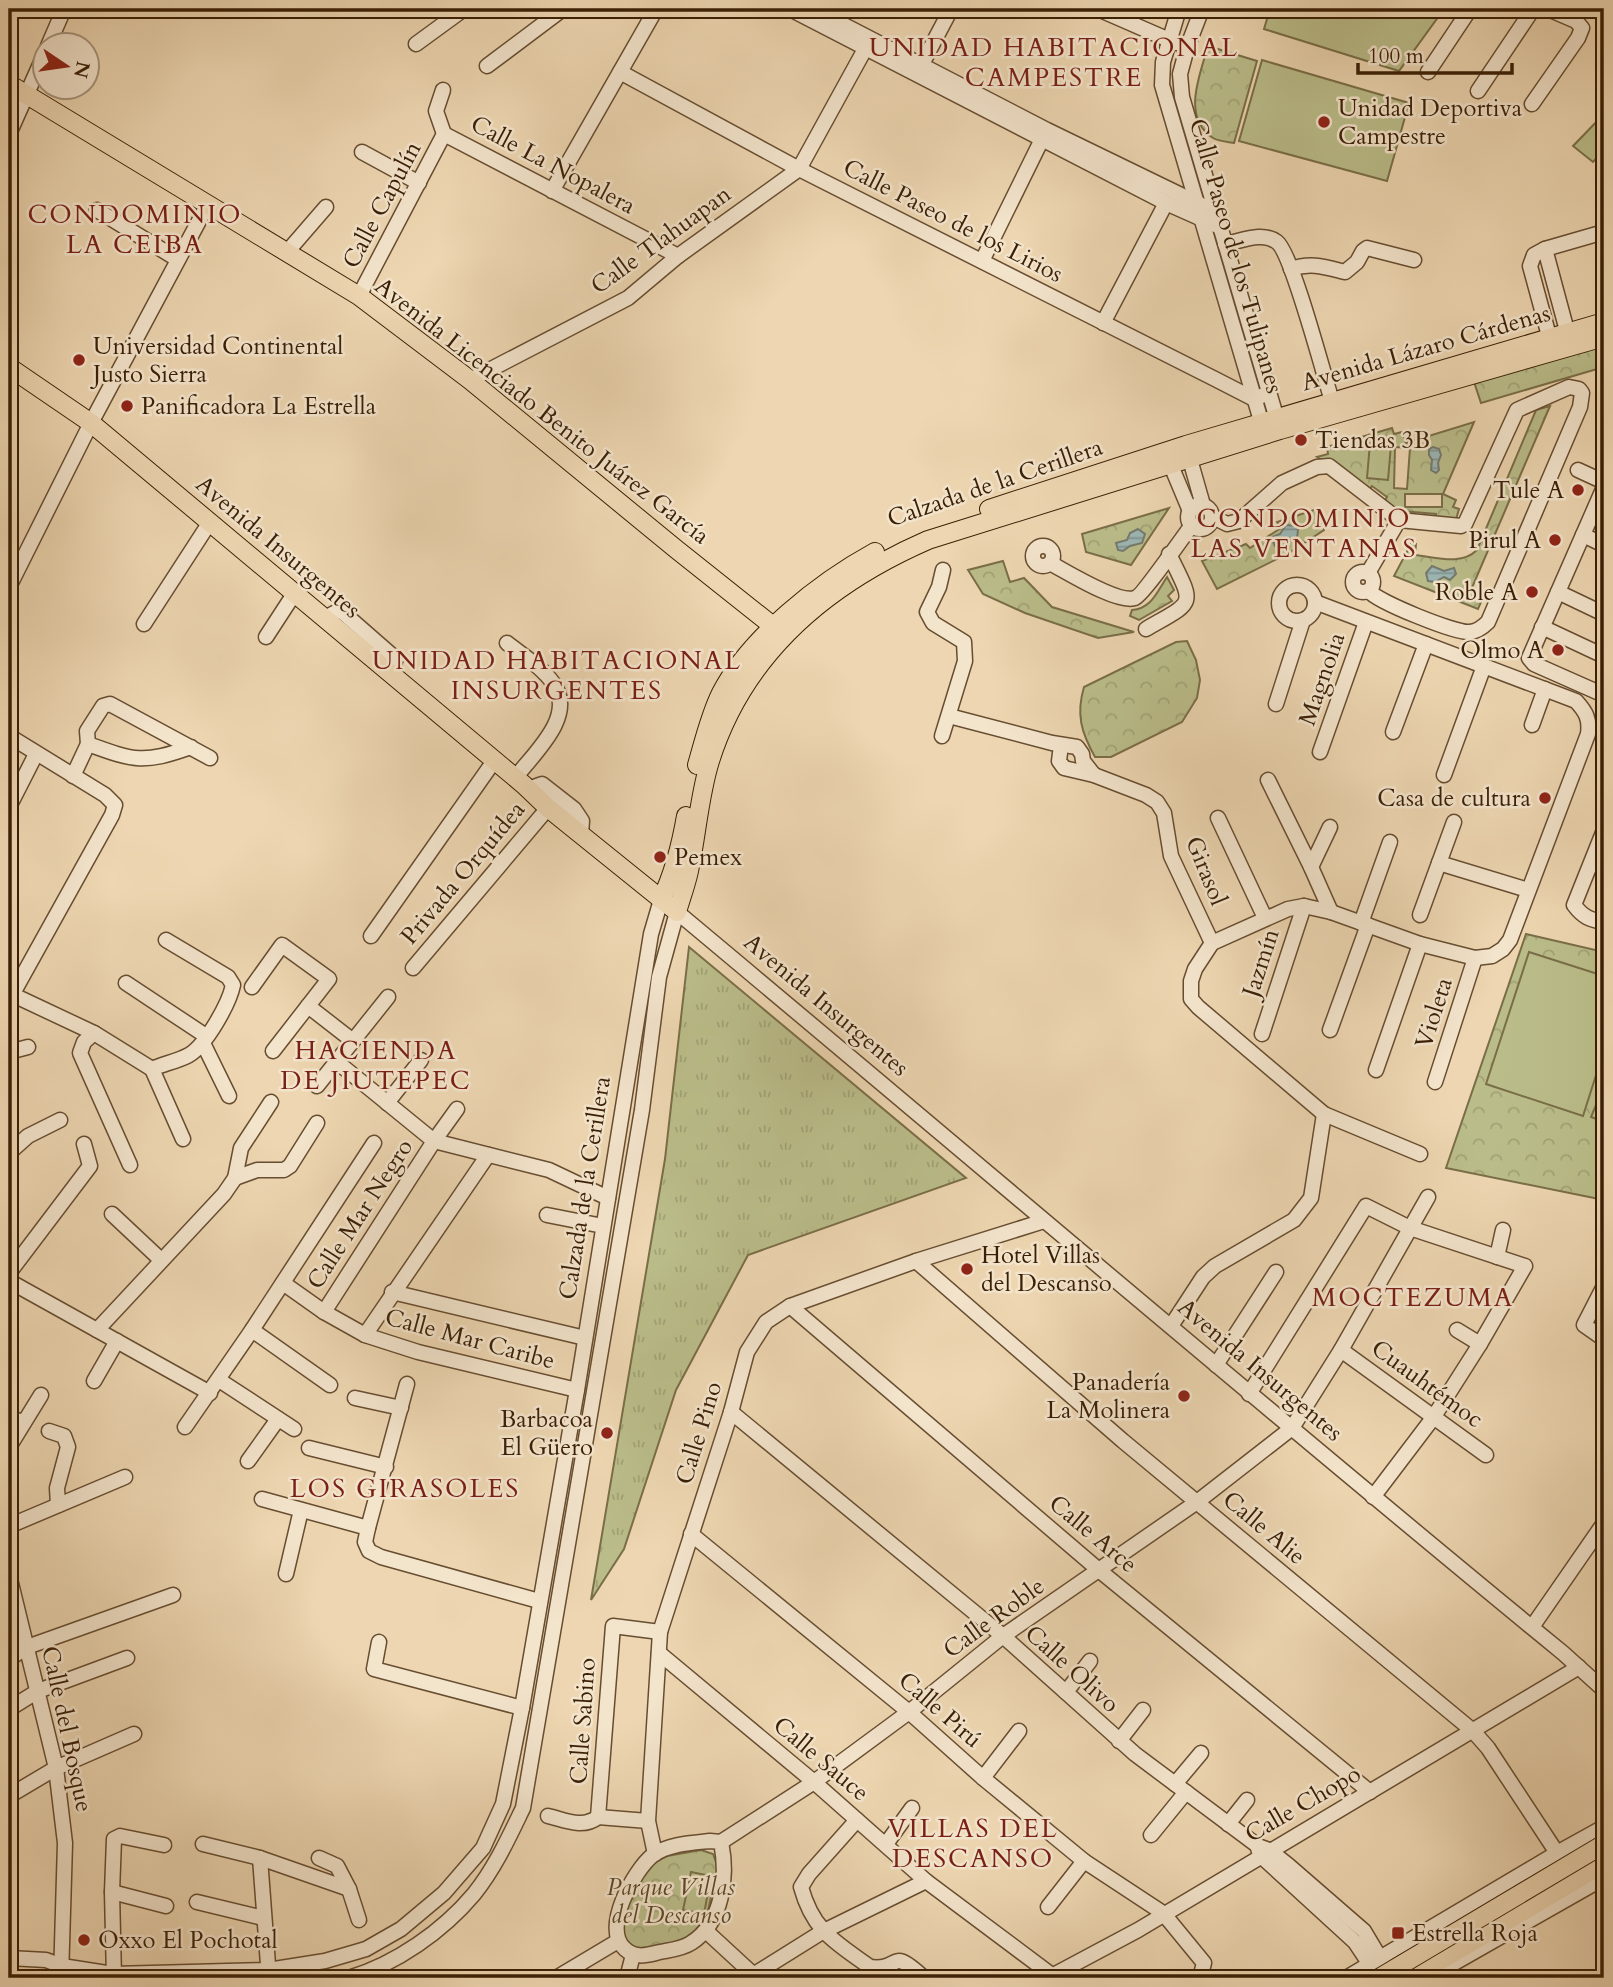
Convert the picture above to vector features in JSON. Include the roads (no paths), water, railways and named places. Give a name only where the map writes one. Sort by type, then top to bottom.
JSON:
[{"type":"main road","name":"Avenida Licenciado Benito Juárez García","points":[[9,83],[359,296],[470,380],[780,631]]},
{"type":"main road","name":"Avenida Lázaro Cárdenas","points":[[1271,426],[1551,345],[1604,322]]},
{"type":"main road","name":"Avenida Lázaro Cárdenas","points":[[1570,339],[1604,337]]},
{"type":"main road","name":"Avenida Lázaro Cárdenas","points":[[1271,426],[1332,401],[1551,345]]},
{"type":"main road","name":"Avenida Insurgentes","points":[[9,367],[92,423],[522,783],[548,808],[677,912]]},
{"type":"main road","name":"Calzada de la Cerillera","points":[[818,596],[890,556],[928,540],[1171,466],[1188,452],[1271,426]]},
{"type":"main road","name":"Calzada de la Cerillera","points":[[661,900],[680,847],[695,773],[721,694],[744,658],[780,631],[849,566],[924,530],[1171,466]]},
{"type":"main road","name":"Calzada de la Cerillera","points":[[677,912],[689,873],[710,760],[735,699],[780,631]]},
{"type":"main road","points":[[1376,1969],[1604,1844]]},
{"type":"main road","points":[[1411,1978],[1604,1863]]},
{"type":"street","points":[[54,32],[64,9]]},
{"type":"street","points":[[416,44],[464,9]]},
{"type":"street","points":[[487,66],[563,9]]},
{"type":"street","points":[[552,191],[656,9]]},
{"type":"street","points":[[790,9],[868,45],[1218,220]]},
{"type":"street","points":[[813,9],[868,45],[921,66],[1166,203],[1200,212]]},
{"type":"street","points":[[921,66],[951,9]]},
{"type":"street","points":[[1098,9],[1187,48]]},
{"type":"street","name":"Calle Paseo de los Tulipanes","points":[[1180,9],[1168,40],[1162,85],[1254,399],[1271,426]]},
{"type":"street","name":"Calle Paseo de los Tulipanes","points":[[1202,9],[1180,74],[1182,97],[1269,393],[1271,426]]},
{"type":"street","points":[[1428,72],[1470,9]]},
{"type":"street","points":[[1478,91],[1533,9]]},
{"type":"street","points":[[1532,104],[1578,38],[1582,27],[1576,21],[1550,9]]},
{"type":"street","points":[[799,169],[868,45]]},
{"type":"street","name":"Calle Paseo de los Lirios","points":[[620,72],[799,169],[1254,399]]},
{"type":"street","points":[[9,134],[32,81]]},
{"type":"street","points":[[443,90],[436,111],[444,134]]},
{"type":"street","name":"Calle La Nopalera","points":[[444,134],[678,256]]},
{"type":"street","name":"Calle Capulín","points":[[359,296],[444,134]]},
{"type":"street","points":[[982,261],[1044,134]]},
{"type":"street","points":[[362,152],[419,183]]},
{"type":"street","name":"Calle Tlahuapan","points":[[470,380],[628,298],[678,256],[799,169]]},
{"type":"street","points":[[1103,323],[1166,203]]},
{"type":"street","points":[[9,587],[177,259],[208,204]]},
{"type":"street","points":[[287,252],[327,207]]},
{"type":"street","points":[[97,209],[177,259]]},
{"type":"street","points":[[1551,345],[1530,265],[1534,255],[1545,249],[1604,233]]},
{"type":"street","points":[[1225,244],[1263,236],[1279,243],[1292,269],[1332,401]]},
{"type":"street","points":[[1292,269],[1305,264],[1315,264],[1345,272],[1367,248],[1414,260]]},
{"type":"street","points":[[1545,249],[1570,339]]},
{"type":"street","points":[[1050,563],[1120,598],[1133,599],[1144,592],[1195,514],[1210,509],[1213,517],[1227,524],[1239,521],[1282,483],[1317,467],[1329,466],[1399,520],[1457,527],[1465,524],[1517,410],[1569,387],[1579,389],[1582,393],[1575,420],[1488,622],[1481,629],[1471,633],[1456,630],[1380,600],[1369,591],[1374,582],[1368,573],[1399,520]]},
{"type":"street","points":[[1254,399],[1269,393]]},
{"type":"street","points":[[1188,452],[1195,514]]},
{"type":"street","points":[[1171,466],[1203,529],[1210,524],[1213,517]]},
{"type":"street","points":[[1578,470],[1604,485],[1530,654],[1531,663],[1604,695]]},
{"type":"street","points":[[144,624],[210,522]]},
{"type":"street","points":[[1583,535],[1604,545]]},
{"type":"street","points":[[1146,629],[1184,607],[1188,600],[1187,592],[1168,554]]},
{"type":"street","points":[[942,736],[965,661],[964,642],[933,623],[927,612],[939,587],[943,570]]},
{"type":"street","points":[[1276,704],[1303,620],[1312,613],[1315,602],[1314,595],[1305,586],[1293,584],[1282,591],[1278,602],[1281,613],[1291,620],[1303,620]]},
{"type":"street","points":[[1558,592],[1604,614]]},
{"type":"street","points":[[266,637],[294,594]]},
{"type":"street","points":[[1315,602],[1576,701],[1586,712],[1590,723],[1510,940],[1492,956],[1475,958],[1420,944],[1331,912],[1304,906],[1265,918],[1212,943],[1195,969],[1191,981],[1191,999],[1198,1007],[1324,1114],[1420,1154]]},
{"type":"street","name":"Magnolia","points":[[1320,752],[1366,622]]},
{"type":"street","points":[[1542,627],[1604,656]]},
{"type":"street","points":[[507,643],[552,681],[558,691],[561,712],[522,783],[542,783],[575,809],[582,821],[581,834]]},
{"type":"street","points":[[1393,732],[1426,644]]},
{"type":"street","points":[[1444,775],[1484,666]]},
{"type":"street","points":[[1532,725],[1545,689]]},
{"type":"street","points":[[73,776],[88,744],[86,731],[103,706],[110,704],[210,758]]},
{"type":"street","points":[[949,716],[1060,748],[1080,750],[1079,765],[1067,770],[1061,765],[1060,748]]},
{"type":"street","points":[[168,734],[169,755]]},
{"type":"street","points":[[9,736],[105,795],[115,805],[112,816],[10,994],[94,1033],[152,1069],[183,1139]]},
{"type":"street","points":[[88,744],[126,758],[152,759],[191,747]]},
{"type":"street","points":[[9,807],[36,754]]},
{"type":"street","points":[[371,936],[494,761]]},
{"type":"street","name":"Girasol","points":[[1079,765],[1094,775],[1146,795],[1157,802],[1164,813],[1171,856],[1212,943]]},
{"type":"street","points":[[1268,780],[1331,912]]},
{"type":"street","name":"Privada Orquídea","points":[[413,968],[548,808]]},
{"type":"street","points":[[1218,818],[1265,918]]},
{"type":"street","points":[[1420,915],[1454,822]]},
{"type":"street","points":[[1311,867],[1330,827]]},
{"type":"street","points":[[1604,830],[1574,905],[1582,916],[1604,922]]},
{"type":"street","points":[[1330,1030],[1390,842]]},
{"type":"street","points":[[1439,863],[1528,890]]},
{"type":"street","name":"Calzada de la Cerillera","points":[[9,1958],[46,1960],[62,1972],[114,1976],[268,1974],[325,1961],[366,1949],[401,1929],[444,1893],[483,1848],[503,1804],[522,1708],[577,1390],[650,934],[661,900]]},
{"type":"street","name":"Jazmín","points":[[1262,1034],[1304,906]]},
{"type":"street","name":"Calzada de la Cerillera","points":[[349,1978],[363,1974],[405,1952],[455,1914],[476,1892],[500,1856],[523,1808],[642,1110],[659,977],[677,912]]},
{"type":"street","name":"Avenida Insurgentes","points":[[677,912],[1249,1394],[1580,1667],[1604,1690]]},
{"type":"street","points":[[152,1069],[189,1055],[204,1039],[230,998],[233,985],[228,977],[166,940]]},
{"type":"street","points":[[1376,1070],[1420,944]]},
{"type":"street","points":[[252,987],[282,945],[329,979],[273,1051]]},
{"type":"street","name":"Violeta","points":[[1435,1082],[1475,958]]},
{"type":"street","points":[[125,983],[204,1039],[229,1096]]},
{"type":"street","points":[[317,1086],[388,997]]},
{"type":"street","points":[[308,1006],[353,1041]]},
{"type":"street","points":[[94,1033],[83,1042],[80,1052],[130,1165]]},
{"type":"street","points":[[9,1052],[27,1047]]},
{"type":"street","points":[[387,1103],[421,1060]]},
{"type":"street","points":[[337,1062],[433,1141],[549,1170],[608,1198]]},
{"type":"street","points":[[97,1330],[223,1194],[235,1178],[241,1148],[271,1102]]},
{"type":"street","name":"Calle Mar Negro","points":[[324,1312],[433,1141],[457,1109]]},
{"type":"street","points":[[1171,1326],[1203,1277],[1215,1266],[1294,1220],[1304,1209],[1311,1198],[1324,1114]]},
{"type":"street","points":[[9,1153],[28,1136],[60,1120]]},
{"type":"street","points":[[235,1178],[257,1170],[284,1170],[290,1166],[317,1123]]},
{"type":"street","points":[[185,1427],[219,1380],[374,1143]]},
{"type":"street","points":[[9,1273],[90,1166],[85,1144]]},
{"type":"street","points":[[365,1335],[488,1155]]},
{"type":"street","points":[[1293,1429],[1428,1197]]},
{"type":"street","points":[[1249,1394],[1366,1206],[1410,1228],[1525,1266],[1433,1418],[1373,1497]]},
{"type":"street","points":[[112,1214],[161,1260]]},
{"type":"street","points":[[547,1215],[603,1226]]},
{"type":"street","name":"Calle Pino","points":[[655,1854],[648,1821],[660,1632],[731,1412],[747,1352],[766,1322],[790,1306],[916,1261],[1044,1221]]},
{"type":"street","points":[[1497,1256],[1503,1230]]},
{"type":"street","name":"Calle Alie","points":[[916,1261],[1123,1441],[1473,1731],[1488,1748],[1557,1853]]},
{"type":"street","points":[[1216,1365],[1276,1272]]},
{"type":"street","points":[[9,1281],[210,1393]]},
{"type":"street","name":"Calle Mar Caribe","points":[[283,1283],[324,1312],[365,1335],[418,1352],[577,1390]]},
{"type":"street","points":[[1604,1286],[1600,1304],[1584,1325],[1604,1339]]},
{"type":"street","points":[[392,1292],[585,1338]]},
{"type":"street","name":"Calle Arce","points":[[790,1306],[1100,1571],[1370,1792]]},
{"type":"street","points":[[252,1330],[330,1385]]},
{"type":"street","points":[[1457,1330],[1480,1344]]},
{"type":"street","points":[[94,1381],[117,1341]]},
{"type":"street","name":"Cuauhtémoc","points":[[1341,1350],[1486,1455]]},
{"type":"street","points":[[219,1380],[294,1429]]},
{"type":"street","points":[[407,1384],[368,1528],[365,1542],[369,1551],[381,1557],[539,1601]]},
{"type":"street","points":[[9,1447],[41,1395]]},
{"type":"street","points":[[355,1398],[401,1408]]},
{"type":"street","name":"Calle Olivo","points":[[731,1412],[1003,1636],[1119,1741],[1262,1851],[1355,1942],[1376,1969],[1392,1978]]},
{"type":"street","points":[[9,1418],[24,1422]]},
{"type":"street","points":[[248,1461],[278,1419]]},
{"type":"street","name":"Calle Roble","points":[[721,1842],[814,1782],[909,1712],[1003,1636],[1197,1502],[1293,1429]]},
{"type":"street","points":[[49,1431],[64,1436],[67,1441],[57,1488],[58,1505]]},
{"type":"street","points":[[309,1448],[386,1467]]},
{"type":"street","points":[[9,1526],[125,1477]]},
{"type":"street","points":[[262,1499],[368,1528]]},
{"type":"street","points":[[286,1574],[301,1510]]},
{"type":"street","points":[[1532,1628],[1604,1523]]},
{"type":"street","name":"Calle Pirú","points":[[691,1534],[909,1712],[983,1778],[1084,1861],[1163,1913],[1204,1963],[1200,1978]]},
{"type":"street","name":"Calle del Bosque","points":[[9,1576],[56,1768],[65,1843],[62,1972]]},
{"type":"street","points":[[9,1659],[27,1647],[173,1595]]},
{"type":"street","name":"Calle Sabino","points":[[648,1821],[598,1817],[613,1626],[660,1632]]},
{"type":"street","points":[[379,1642],[374,1670],[522,1708]]},
{"type":"street","name":"Calle Sauce","points":[[659,1653],[814,1782],[926,1881],[1050,1977]]},
{"type":"street","points":[[9,1709],[38,1691],[127,1658]]},
{"type":"street","points":[[1066,1692],[1090,1661]]},
{"type":"street","name":"Calle Chopo","points":[[1050,1977],[1580,1667]]},
{"type":"street","points":[[1119,1741],[1143,1710]]},
{"type":"street","points":[[983,1778],[1019,1731]]},
{"type":"street","points":[[9,1796],[56,1768],[134,1734]]},
{"type":"street","points":[[1151,1835],[1201,1753]]},
{"type":"street","points":[[1227,1824],[1247,1800]]},
{"type":"street","points":[[886,1844],[912,1808]]},
{"type":"street","points":[[548,1816],[580,1824],[591,1823],[598,1817]]},
{"type":"street","points":[[857,1819],[801,1887],[806,1904],[822,1931],[870,1967],[880,1968],[897,1960],[906,1961],[924,1978]]},
{"type":"street","points":[[1346,1978],[1376,1969],[1557,1853],[1604,1827]]},
{"type":"street","points":[[114,1976],[114,1839],[120,1836],[164,1845]]},
{"type":"street","points":[[721,1842],[724,1859],[717,1914],[706,1931],[690,1944],[642,1956],[633,1955],[623,1948],[618,1941],[620,1909],[638,1869],[655,1854],[683,1844],[721,1842]]},
{"type":"street","points":[[204,1844],[260,1858],[349,1889]]},
{"type":"street","points":[[260,1858],[268,1974]]},
{"type":"street","points":[[319,1858],[337,1866],[349,1889],[359,1920]]},
{"type":"street","points":[[1048,1907],[1084,1861]]},
{"type":"street","points":[[1428,1978],[1604,1878]]},
{"type":"street","points":[[706,1931],[755,1977],[822,1931],[926,1881]]},
{"type":"street","points":[[112,1892],[166,1906]]},
{"type":"street","points":[[197,1902],[264,1918]]},
{"type":"street","points":[[556,1978],[618,1941]]},
{"type":"street","points":[[627,1978],[633,1955]]},
{"type":"water","points":[[1429,449],[1439,449],[1441,455],[1436,473],[1431,470],[1432,460],[1429,455]]},
{"type":"water","points":[[1286,525],[1296,526],[1297,538],[1284,539],[1279,546],[1275,546],[1272,537],[1280,534]]},
{"type":"water","points":[[1138,529],[1145,534],[1142,543],[1123,551],[1118,550],[1116,543],[1127,540],[1130,533]]},
{"type":"water","points":[[1432,566],[1444,571],[1454,568],[1456,574],[1450,580],[1444,577],[1435,582],[1428,581],[1426,573]]},
{"type":"place","name":"Unidad Deportiva Campestre","points":[[1324,122]]},
{"type":"place","name":"Universidad Continental Justo Sierra","points":[[79,360]]},
{"type":"place","name":"Panificadora La Estrella","points":[[127,406]]},
{"type":"place","name":"Tiendas 3B","points":[[1301,440]]},
{"type":"place","name":"Tule A","points":[[1578,490]]},
{"type":"place","name":"Pirul A","points":[[1555,540]]},
{"type":"place","name":"Roble A","points":[[1532,592]]},
{"type":"place","name":"Olmo A","points":[[1558,650]]},
{"type":"place","name":"Casa de cultura","points":[[1545,798]]},
{"type":"place","name":"Pemex","points":[[660,857]]},
{"type":"place","name":"Hotel Villas del Descanso","points":[[967,1269]]},
{"type":"place","name":"Panadería La Molinera","points":[[1184,1396]]},
{"type":"place","name":"Barbacoa El Güero","points":[[607,1433]]},
{"type":"place","name":"Estrella Roja","points":[[1398,1933]]},
{"type":"place","name":"Oxxo El Pochotal","points":[[84,1940]]},
{"type":"district","name":"UNIDAD HABITACIONAL CAMPESTRE","points":[[1054,62]]},
{"type":"district","name":"CONDOMINIO LA CEIBA","points":[[135,229]]},
{"type":"district","name":"CONDOMINIO LAS VENTANAS","points":[[1304,533]]},
{"type":"district","name":"UNIDAD HABITACIONAL INSURGENTES","points":[[557,675]]},
{"type":"district","name":"HACIENDA DE JIUTEPEC","points":[[376,1065]]},
{"type":"district","name":"MOCTEZUMA","points":[[1413,1297]]},
{"type":"district","name":"LOS GIRASOLES","points":[[405,1488]]},
{"type":"district","name":"VILLAS DEL DESCANSO","points":[[973,1843]]},
{"type":"park label","name":"Parque Villas del Descanso","points":[[671,1901]]}]
